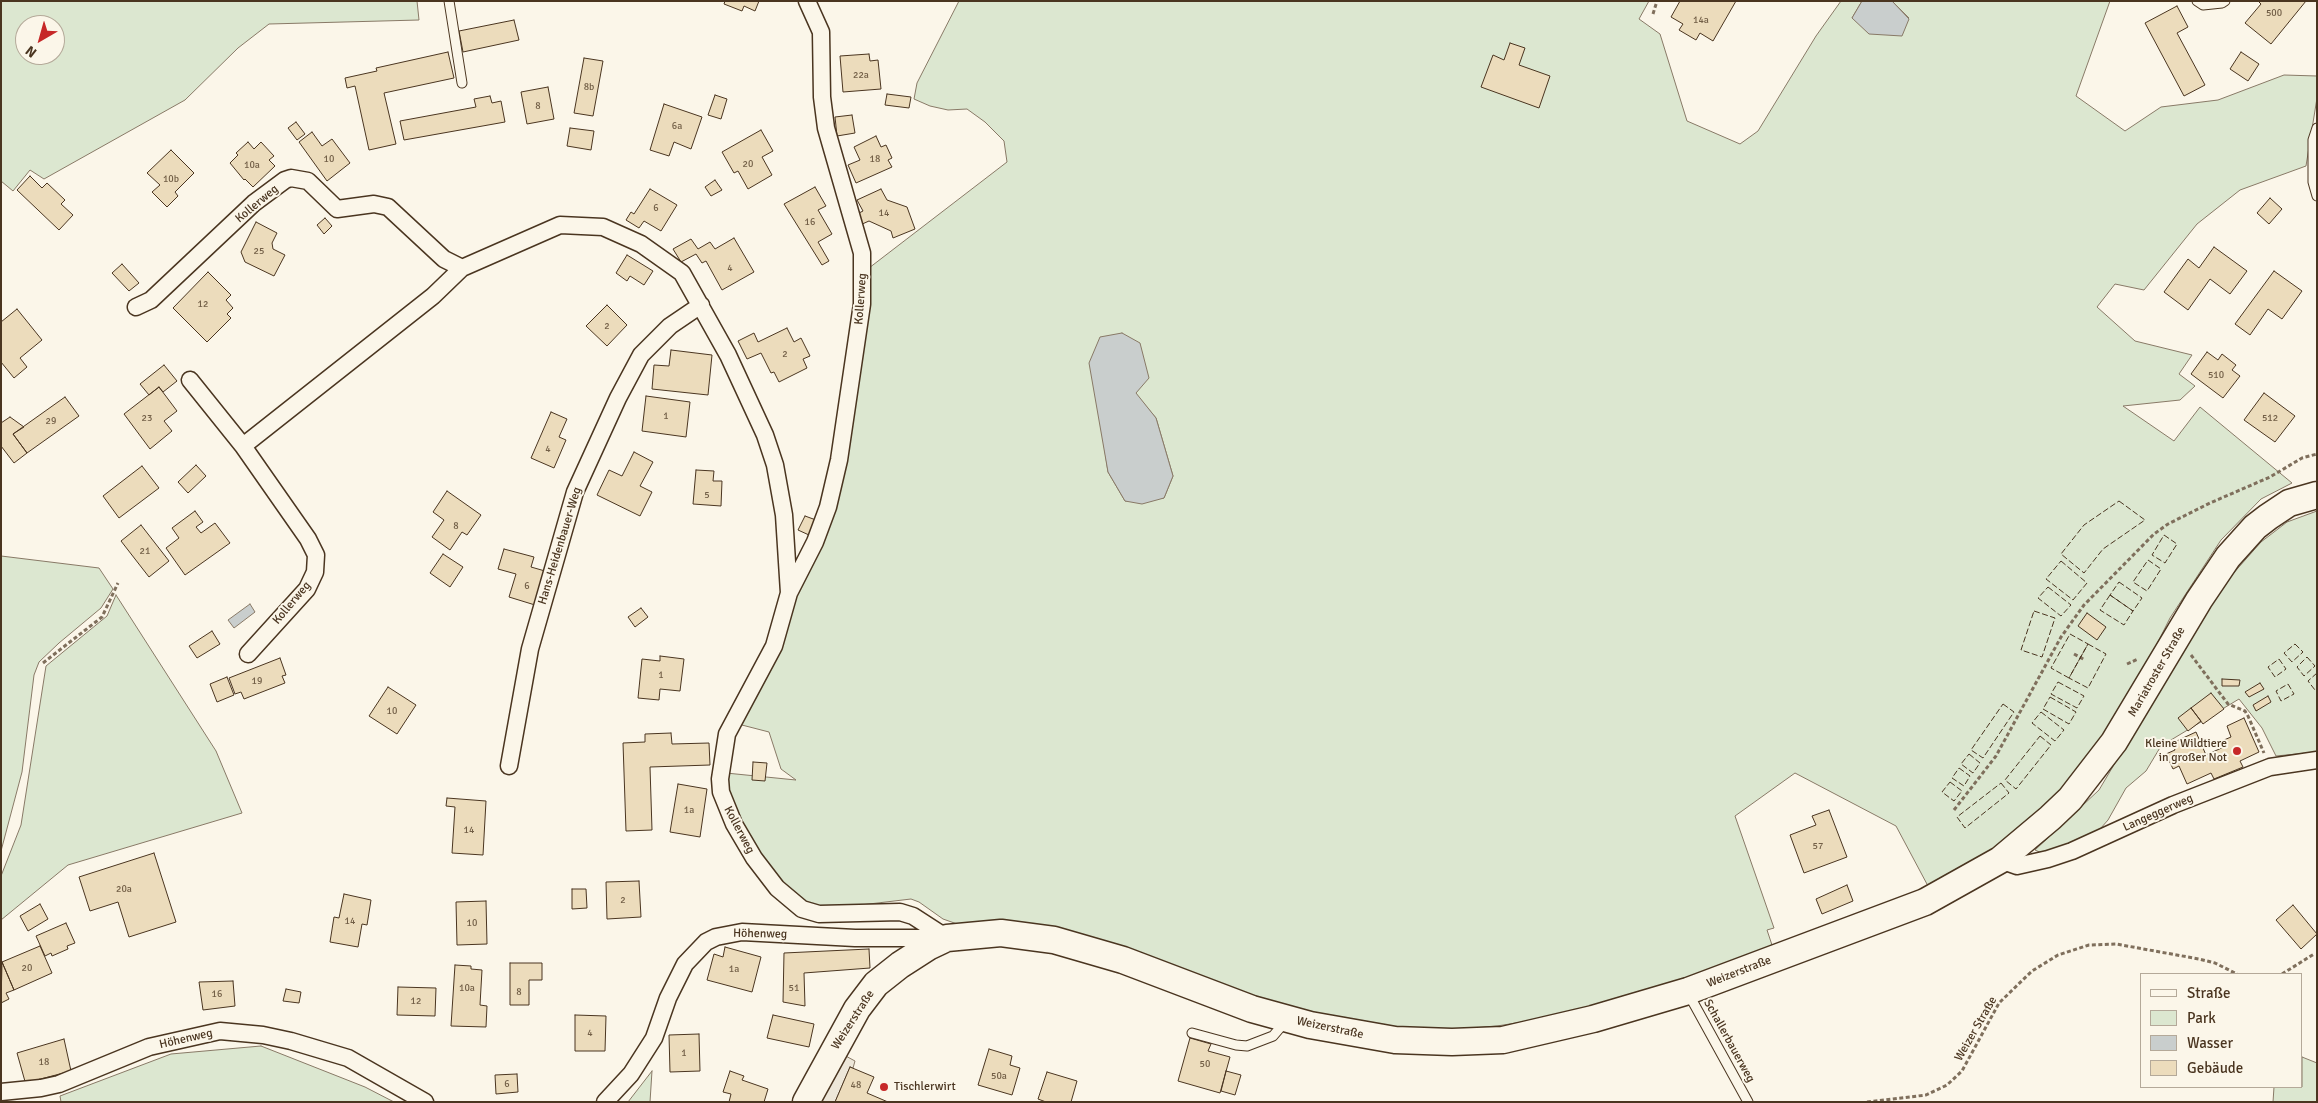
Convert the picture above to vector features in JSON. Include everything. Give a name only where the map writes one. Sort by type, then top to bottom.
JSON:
[{"type":"main road","name":"Mariatroster Straße","points":[[1926,902],[2000,860],[2050,818],[2092,772],[2137,707],[2170,649],[2228,557],[2255,527],[2289,503],[2317,495]]},
{"type":"main road","name":"Weizerstraße","points":[[806,1102],[857,1009],[876,984],[900,965],[928,947],[947,938],[1001,933],[1054,940],[1123,960],[1252,1009],[1284,1018],[1352,1034],[1395,1040],[1452,1042],[1503,1040],[1593,1019],[1688,991],[1926,902]]},
{"type":"street","name":"Kollerweg","points":[[808,1],[821,32],[822,96],[826,128],[862,253],[863,287],[851,382],[834,487],[821,528],[789,593],[774,646],[725,740],[720,785],[730,816],[754,858],[787,898],[802,909],[827,914],[900,912],[913,916],[947,938]]},
{"type":"street","name":"Kollerweg","points":[[136,307],[151,300],[254,203],[285,180],[291,178],[308,181],[337,209],[374,204],[388,207],[444,259],[462,268]]},
{"type":"street","name":"Kollerweg","points":[[243,446],[433,296],[462,268],[560,225],[603,227],[640,244],[682,273],[732,362],[770,449],[782,496],[789,593]]},
{"type":"street","name":"Hans-Heidenbauer-Weg","points":[[510,766],[523,679],[530,649],[575,492],[605,424],[641,355],[670,326],[701,306]]},
{"type":"street","name":"Kollerweg","points":[[190,380],[243,446],[308,538],[316,555],[314,572],[306,588],[248,654]]},
{"type":"street","name":"Langeggerweg","points":[[2000,860],[2016,866],[2033,864],[2072,852],[2173,805],[2270,768],[2317,760]]},
{"type":"street","name":"Höhenweg","points":[[606,1102],[631,1074],[654,1038],[668,998],[685,964],[706,942],[716,937],[742,932],[855,938],[947,938]]},
{"type":"street","name":"Höhenweg","points":[[1,1092],[41,1088],[59,1084],[149,1047],[220,1031],[272,1037],[308,1044],[348,1058],[424,1102]]},
{"type":"lane","points":[[449,1],[462,83]]},
{"type":"lane","points":[[2197,1],[2202,5],[2225,1]]},
{"type":"lane","points":[[2317,128],[2313,140],[2313,182],[2317,196]]},
{"type":"lane","name":"Schallerbauerweg","points":[[1688,991],[1748,1102]]},
{"type":"lane","points":[[1192,1033],[1236,1045],[1247,1046],[1272,1036],[1279,1029],[1284,1018]]},
{"type":"path","points":[[1653,14],[1657,1]]},
{"type":"path","points":[[1954,810],[1996,756],[2060,637],[2084,605],[2154,534],[2168,524],[2210,503],[2270,477],[2302,458],[2317,454]]},
{"type":"path","points":[[43,663],[102,617],[118,583]]},
{"type":"path","points":[[2126,664],[2147,655],[2170,649],[2186,650],[2228,704],[2245,712],[2248,716],[2270,768]]},
{"type":"path","points":[[2074,654],[2085,660]]},
{"type":"path","name":"Weizer Straße","points":[[1867,1102],[1926,1095],[1947,1085],[1962,1071],[1999,1003],[2032,970],[2058,955],[2089,945],[2116,944],[2199,959],[2215,963],[2236,973]]},
{"type":"path","points":[[2284,973],[2314,954]]},
{"type":"green space","points":[[1,1],[417,1],[419,20],[269,24],[238,48],[185,100],[44,179],[30,170],[13,191],[1,181]]},
{"type":"green space","points":[[959,1],[1649,1],[1639,19],[1660,34],[1687,121],[1740,144],[1758,131],[1816,36],[1841,1],[1862,1],[1852,18],[1909,18],[1892,1],[2110,1],[2076,96],[2125,131],[2161,107],[2218,100],[2284,75],[2317,76],[2317,98],[2306,166],[2240,190],[2197,224],[2144,290],[2115,284],[2097,307],[2135,341],[2192,355],[2179,374],[2195,386],[2180,400],[2123,406],[2174,441],[2200,407],[2292,483],[2261,499],[2221,540],[2170,618],[2145,668],[2097,745],[2044,810],[1979,859],[1928,886],[1896,826],[1795,773],[1735,816],[1774,928],[1767,930],[1773,948],[1625,998],[1535,1020],[1497,1026],[1461,1029],[1387,1028],[1296,1011],[960,925],[943,919],[919,902],[911,899],[827,909],[810,907],[771,873],[730,805],[726,773],[796,780],[781,769],[769,732],[738,724],[793,600],[826,532],[869,268],[1007,162],[1004,141],[985,122],[967,109],[948,110],[930,106],[914,99],[917,83]],"holes":[[[1135,393],[1156,418],[1173,476],[1164,498],[1125,501],[1108,472],[1102,431]]]},
{"type":"green space","points":[[2317,511],[2317,752],[2276,756],[2262,728],[2239,699],[2161,746],[2146,771],[2126,788],[2108,820],[2093,837],[2044,854],[2035,850],[2099,790],[2211,601],[2231,576],[2261,542],[2287,522]]},
{"type":"green space","points":[[1,556],[99,568],[113,589],[101,608],[39,662],[34,675],[22,772],[1,851]]},
{"type":"green space","points":[[116,595],[216,751],[242,813],[68,865],[1,920],[1,876],[21,825],[46,666],[107,616]]},
{"type":"green space","points":[[261,1046],[365,1087],[394,1102],[61,1102],[60,1096],[171,1054]]},
{"type":"green space","points":[[2303,1057],[2317,1063],[2317,1102],[2273,1102],[2274,1088],[2303,1088]]},
{"type":"green space","points":[[652,1071],[650,1102],[628,1102]]},
{"type":"shaded area","points":[[842,1054],[855,1061],[853,1068],[850,1067],[835,1102],[818,1102]]},
{"type":"water","points":[[1862,1],[1892,1],[1909,19],[1902,36],[1869,34],[1852,18]]},
{"type":"water","points":[[1122,333],[1140,343],[1149,378],[1136,393],[1156,418],[1173,476],[1164,498],[1142,504],[1125,501],[1108,472],[1089,363],[1100,337]]},
{"type":"water","points":[[250,604],[255,612],[234,628],[228,620]]},
{"type":"building","points":[[725,1],[759,1],[755,11],[744,6],[742,11],[724,4]]},
{"type":"building","points":[[1680,1],[1736,1],[1713,41],[1700,33],[1696,40],[1679,30],[1683,24],[1671,17]]},
{"type":"building","points":[[2258,1],[2306,1],[2271,44],[2245,23],[2261,4]]},
{"type":"building","points":[[2177,6],[2188,27],[2177,33],[2205,85],[2184,96],[2145,23]]},
{"type":"building","points":[[514,20],[519,40],[463,52],[459,31]]},
{"type":"building","points":[[1510,43],[1525,48],[1519,65],[1550,76],[1539,108],[1481,87],[1493,55],[1504,60]]},
{"type":"building","points":[[448,52],[454,78],[384,93],[396,144],[369,150],[355,86],[347,88],[345,78],[377,71],[376,68]]},
{"type":"building","points":[[2241,52],[2259,64],[2248,81],[2230,69]]},
{"type":"building","points":[[869,54],[870,61],[878,60],[881,89],[843,92],[840,56]]},
{"type":"building","points":[[584,58],[603,61],[593,116],[574,113]]},
{"type":"building","points":[[548,87],[554,119],[527,124],[521,92]]},
{"type":"building","points":[[887,94],[911,97],[909,108],[885,105]]},
{"type":"building","points":[[715,95],[727,99],[721,119],[708,115]]},
{"type":"building","points":[[490,96],[492,103],[501,101],[505,122],[404,140],[400,121],[476,107],[474,99]]},
{"type":"building","points":[[664,104],[702,117],[691,149],[674,142],[669,156],[650,150]]},
{"type":"building","points":[[852,115],[855,133],[837,136],[835,117]]},
{"type":"building","points":[[296,122],[305,134],[297,140],[288,128]]},
{"type":"building","points":[[570,128],[594,131],[591,150],[567,146]]},
{"type":"building","points":[[761,130],[773,151],[762,157],[772,175],[748,189],[738,171],[734,173],[722,152]]},
{"type":"building","points":[[312,132],[322,146],[332,139],[350,163],[327,181],[299,142]]},
{"type":"building","points":[[876,136],[881,147],[886,145],[892,158],[888,160],[892,167],[856,183],[848,165],[860,160],[854,147]]},
{"type":"building","points":[[248,142],[254,149],[261,142],[274,156],[269,160],[275,166],[253,187],[244,180],[230,163],[238,155],[236,153]]},
{"type":"building","points":[[171,150],[194,173],[175,192],[178,196],[167,207],[152,192],[160,185],[147,173]]},
{"type":"building","points":[[30,176],[42,188],[47,183],[65,200],[61,204],[73,215],[59,230],[17,190]]},
{"type":"building","points":[[715,180],[722,190],[711,196],[705,187]]},
{"type":"building","points":[[815,187],[826,206],[818,210],[832,234],[818,242],[829,261],[822,265],[784,204]]},
{"type":"building","points":[[650,189],[677,205],[661,231],[644,221],[639,228],[626,220],[631,212],[634,214]]},
{"type":"building","points":[[881,189],[887,200],[907,207],[915,229],[893,238],[891,231],[869,221],[860,225],[855,215],[863,211],[857,200]]},
{"type":"building","points":[[2270,198],[2282,209],[2269,224],[2257,213]]},
{"type":"building","points":[[325,218],[332,226],[324,234],[317,225]]},
{"type":"building","points":[[256,222],[277,233],[272,243],[273,249],[285,255],[274,276],[245,262],[241,252]]},
{"type":"building","points":[[734,238],[754,272],[722,290],[706,261],[702,263],[696,254],[681,262],[673,249],[691,239],[698,249],[710,242],[715,249]]},
{"type":"building","points":[[2214,247],[2247,271],[2230,294],[2210,279],[2188,310],[2164,292],[2188,259],[2199,268]]},
{"type":"building","points":[[627,255],[653,271],[644,285],[630,276],[627,281],[616,273]]},
{"type":"building","points":[[122,264],[139,283],[129,291],[112,273]]},
{"type":"building","points":[[2274,271],[2302,291],[2282,319],[2268,309],[2250,335],[2235,324]]},
{"type":"building","points":[[208,272],[231,295],[226,300],[233,308],[227,314],[231,318],[207,342],[173,308]]},
{"type":"building","points":[[607,305],[627,325],[607,346],[586,326]]},
{"type":"building","points":[[17,309],[42,340],[20,358],[27,367],[14,378],[1,362],[1,322]]},
{"type":"building","points":[[787,328],[794,342],[801,338],[810,356],[803,359],[807,368],[779,382],[774,372],[771,373],[761,353],[747,359],[738,341],[754,333],[758,342]]},
{"type":"building","points":[[671,350],[712,355],[708,395],[652,389],[654,365],[669,366]]},
{"type":"building","points":[[2207,352],[2218,360],[2222,354],[2236,365],[2232,370],[2240,376],[2223,398],[2191,374]]},
{"type":"building","points":[[164,365],[177,381],[163,392],[159,387],[149,395],[140,384]]},
{"type":"building","points":[[159,387],[177,411],[164,421],[172,431],[150,449],[124,414]]},
{"type":"building","points":[[2264,393],[2295,416],[2275,442],[2244,420]]},
{"type":"building","points":[[646,396],[690,402],[686,437],[642,431]]},
{"type":"building","points":[[65,397],[79,416],[27,453],[13,434]]},
{"type":"building","points":[[551,412],[567,419],[559,437],[566,440],[554,468],[531,458]]},
{"type":"building","points":[[10,417],[24,427],[13,434],[27,453],[14,463],[1,446],[1,423]]},
{"type":"building","points":[[634,452],[653,462],[640,486],[652,492],[640,516],[597,495],[609,470],[622,476]]},
{"type":"building","points":[[196,465],[206,476],[188,493],[178,482]]},
{"type":"building","points":[[142,466],[159,488],[119,518],[103,496]]},
{"type":"building","points":[[696,470],[714,471],[713,481],[722,481],[721,506],[693,504]]},
{"type":"building","points":[[447,491],[481,515],[467,535],[462,532],[450,550],[432,537],[444,520],[433,512]]},
{"type":"building","points":[[195,511],[203,522],[196,527],[201,533],[215,523],[230,543],[185,575],[166,548],[179,538],[172,528]]},
{"type":"building","points":[[805,516],[816,520],[809,535],[798,530]]},
{"type":"building","points":[[141,525],[169,561],[149,577],[121,541]]},
{"type":"building","points":[[504,549],[534,557],[531,567],[545,571],[535,605],[509,597],[516,574],[498,569]]},
{"type":"building","points":[[443,554],[463,567],[450,587],[430,573]]},
{"type":"building","points":[[641,608],[648,617],[635,627],[628,617]]},
{"type":"building","points":[[2087,613],[2106,627],[2097,640],[2078,626]]},
{"type":"building","points":[[212,631],[220,644],[197,658],[189,646]]},
{"type":"building","points":[[660,656],[684,659],[680,691],[660,689],[659,700],[638,698],[642,659],[660,661]]},
{"type":"building","points":[[280,658],[286,675],[282,676],[285,683],[244,699],[241,692],[235,694],[229,678]]},
{"type":"building","points":[[227,677],[234,695],[217,702],[210,684]]},
{"type":"building","points":[[2222,679],[2240,680],[2239,686],[2222,686]]},
{"type":"building","points":[[2260,683],[2264,689],[2249,697],[2245,692]]},
{"type":"building","points":[[388,687],[416,705],[397,734],[369,716]]},
{"type":"building","points":[[2211,693],[2224,709],[2203,724],[2191,708]]},
{"type":"building","points":[[2268,696],[2271,702],[2256,711],[2253,705]]},
{"type":"building","points":[[2191,708],[2201,721],[2188,731],[2178,718]]},
{"type":"building","name":"Kleine Wildtiere in großer Not","points":[[2244,718],[2259,752],[2240,761],[2243,767],[2214,779],[2211,773],[2187,784],[2179,766],[2173,769],[2166,754],[2175,750],[2172,743],[2196,732],[2206,755],[2226,746],[2224,740],[2231,737],[2227,726]]},
{"type":"building","points":[[671,733],[672,744],[709,743],[710,765],[650,767],[652,830],[626,831],[623,743],[645,742],[645,734]]},
{"type":"building","points":[[753,762],[767,763],[765,781],[752,780]]},
{"type":"building","points":[[678,784],[707,789],[700,837],[670,832]]},
{"type":"building","points":[[447,798],[486,801],[483,855],[452,853],[455,807],[446,806]]},
{"type":"building","points":[[1829,810],[1847,857],[1804,873],[1790,835],[1816,825],[1812,816]]},
{"type":"building","points":[[154,853],[176,922],[129,937],[118,902],[90,911],[79,877]]},
{"type":"building","points":[[639,881],[641,917],[607,919],[606,882]]},
{"type":"building","points":[[1847,885],[1853,901],[1822,914],[1816,899]]},
{"type":"building","points":[[572,889],[586,889],[587,908],[572,909]]},
{"type":"building","points":[[344,894],[371,900],[367,925],[362,924],[358,947],[330,942],[334,917],[339,918]]},
{"type":"building","points":[[486,901],[487,944],[457,945],[456,902]]},
{"type":"building","points":[[40,904],[48,919],[28,931],[20,916]]},
{"type":"building","points":[[2293,905],[2317,934],[2301,949],[2276,920]]},
{"type":"building","points":[[66,923],[75,943],[67,946],[68,949],[52,956],[51,953],[45,956],[36,936]]},
{"type":"building","points":[[40,946],[52,973],[14,990],[2,962]]},
{"type":"building","points":[[725,947],[761,957],[752,992],[707,980],[714,954],[723,957]]},
{"type":"building","points":[[869,949],[870,968],[804,973],[805,1006],[783,1002],[784,953]]},
{"type":"building","points":[[2,962],[14,990],[6,993],[9,999],[1,1003]]},
{"type":"building","points":[[510,963],[542,963],[542,980],[529,980],[529,1005],[510,1005]]},
{"type":"building","points":[[455,965],[471,966],[471,969],[482,970],[480,1005],[487,1006],[486,1027],[451,1026]]},
{"type":"building","points":[[233,981],[235,1006],[203,1010],[199,982]]},
{"type":"building","points":[[398,987],[436,988],[435,1016],[397,1015]]},
{"type":"building","points":[[286,989],[301,992],[299,1003],[283,1001]]},
{"type":"building","points":[[575,1015],[606,1016],[605,1051],[575,1051]]},
{"type":"building","points":[[773,1015],[814,1024],[809,1047],[767,1038]]},
{"type":"building","points":[[699,1034],[700,1071],[670,1072],[669,1035]]},
{"type":"building","points":[[1190,1038],[1211,1044],[1208,1051],[1230,1057],[1220,1093],[1178,1081]]},
{"type":"building","points":[[64,1039],[71,1071],[37,1080],[38,1082],[26,1085],[17,1053]]},
{"type":"building","points":[[989,1049],[1012,1056],[1010,1065],[1020,1068],[1012,1095],[978,1085]]},
{"type":"building","points":[[850,1067],[874,1077],[867,1093],[888,1102],[835,1102]]},
{"type":"building","points":[[730,1071],[744,1076],[742,1080],[768,1089],[764,1102],[729,1102],[731,1094],[723,1092]]},
{"type":"building","points":[[1226,1071],[1241,1075],[1235,1095],[1221,1091]]},
{"type":"building","points":[[1047,1072],[1077,1081],[1071,1102],[1046,1102],[1038,1099]]},
{"type":"building","points":[[517,1074],[518,1092],[496,1094],[495,1075]]},
{"type":"fence","points":[[2119,501],[2145,520],[2103,549],[2084,573],[2061,554],[2084,525],[2119,501]]},
{"type":"fence","points":[[2164,535],[2177,544],[2165,563],[2152,555],[2164,535]]},
{"type":"fence","points":[[2148,560],[2161,569],[2147,591],[2133,582],[2148,560]]},
{"type":"fence","points":[[2061,561],[2087,583],[2073,600],[2046,579],[2061,561]]},
{"type":"fence","points":[[2119,582],[2142,598],[2133,611],[2110,595],[2119,582]]},
{"type":"fence","points":[[2048,587],[2071,605],[2061,616],[2038,598],[2048,587]]},
{"type":"fence","points":[[2110,595],[2133,611],[2124,625],[2100,610],[2110,595]]},
{"type":"fence","points":[[2034,611],[2055,618],[2042,657],[2021,650],[2034,611]]},
{"type":"fence","points":[[2070,634],[2088,644],[2069,678],[2051,668],[2070,634]]},
{"type":"fence","points":[[2088,644],[2106,654],[2088,688],[2069,678],[2088,644]]},
{"type":"fence","points":[[2295,644],[2303,652],[2292,662],[2284,653],[2295,644]]},
{"type":"fence","points":[[2307,657],[2315,666],[2304,676],[2297,667],[2307,657]]},
{"type":"fence","points":[[2279,659],[2286,669],[2275,677],[2268,667],[2279,659]]},
{"type":"fence","points":[[2317,673],[2308,681],[2315,690],[2317,689]]},
{"type":"fence","points":[[2058,682],[2084,696],[2077,708],[2051,694],[2058,682]]},
{"type":"fence","points":[[2288,684],[2294,694],[2281,701],[2276,691],[2288,684]]},
{"type":"fence","points":[[2050,697],[2076,712],[2069,724],[2043,709],[2050,697]]},
{"type":"fence","points":[[2003,704],[2014,712],[1983,758],[1971,750],[2003,704]]},
{"type":"fence","points":[[2041,712],[2064,730],[2055,741],[2032,723],[2041,712]]},
{"type":"fence","points":[[2040,736],[2051,745],[2016,789],[2005,780],[2040,736]]},
{"type":"fence","points":[[1969,754],[1980,763],[1973,773],[1961,764],[1969,754]]},
{"type":"fence","points":[[1959,768],[1970,776],[1964,786],[1952,778],[1959,768]]},
{"type":"fence","points":[[1950,782],[1962,791],[1954,801],[1942,792],[1950,782]]},
{"type":"fence","points":[[2001,783],[2009,793],[1965,828],[1957,817],[2001,783]]},
{"type":"place","name":"Kleine Wildtiere in großer Not","points":[[2237,751]]},
{"type":"place","name":"Tischlerwirt","points":[[884,1087]]}]
